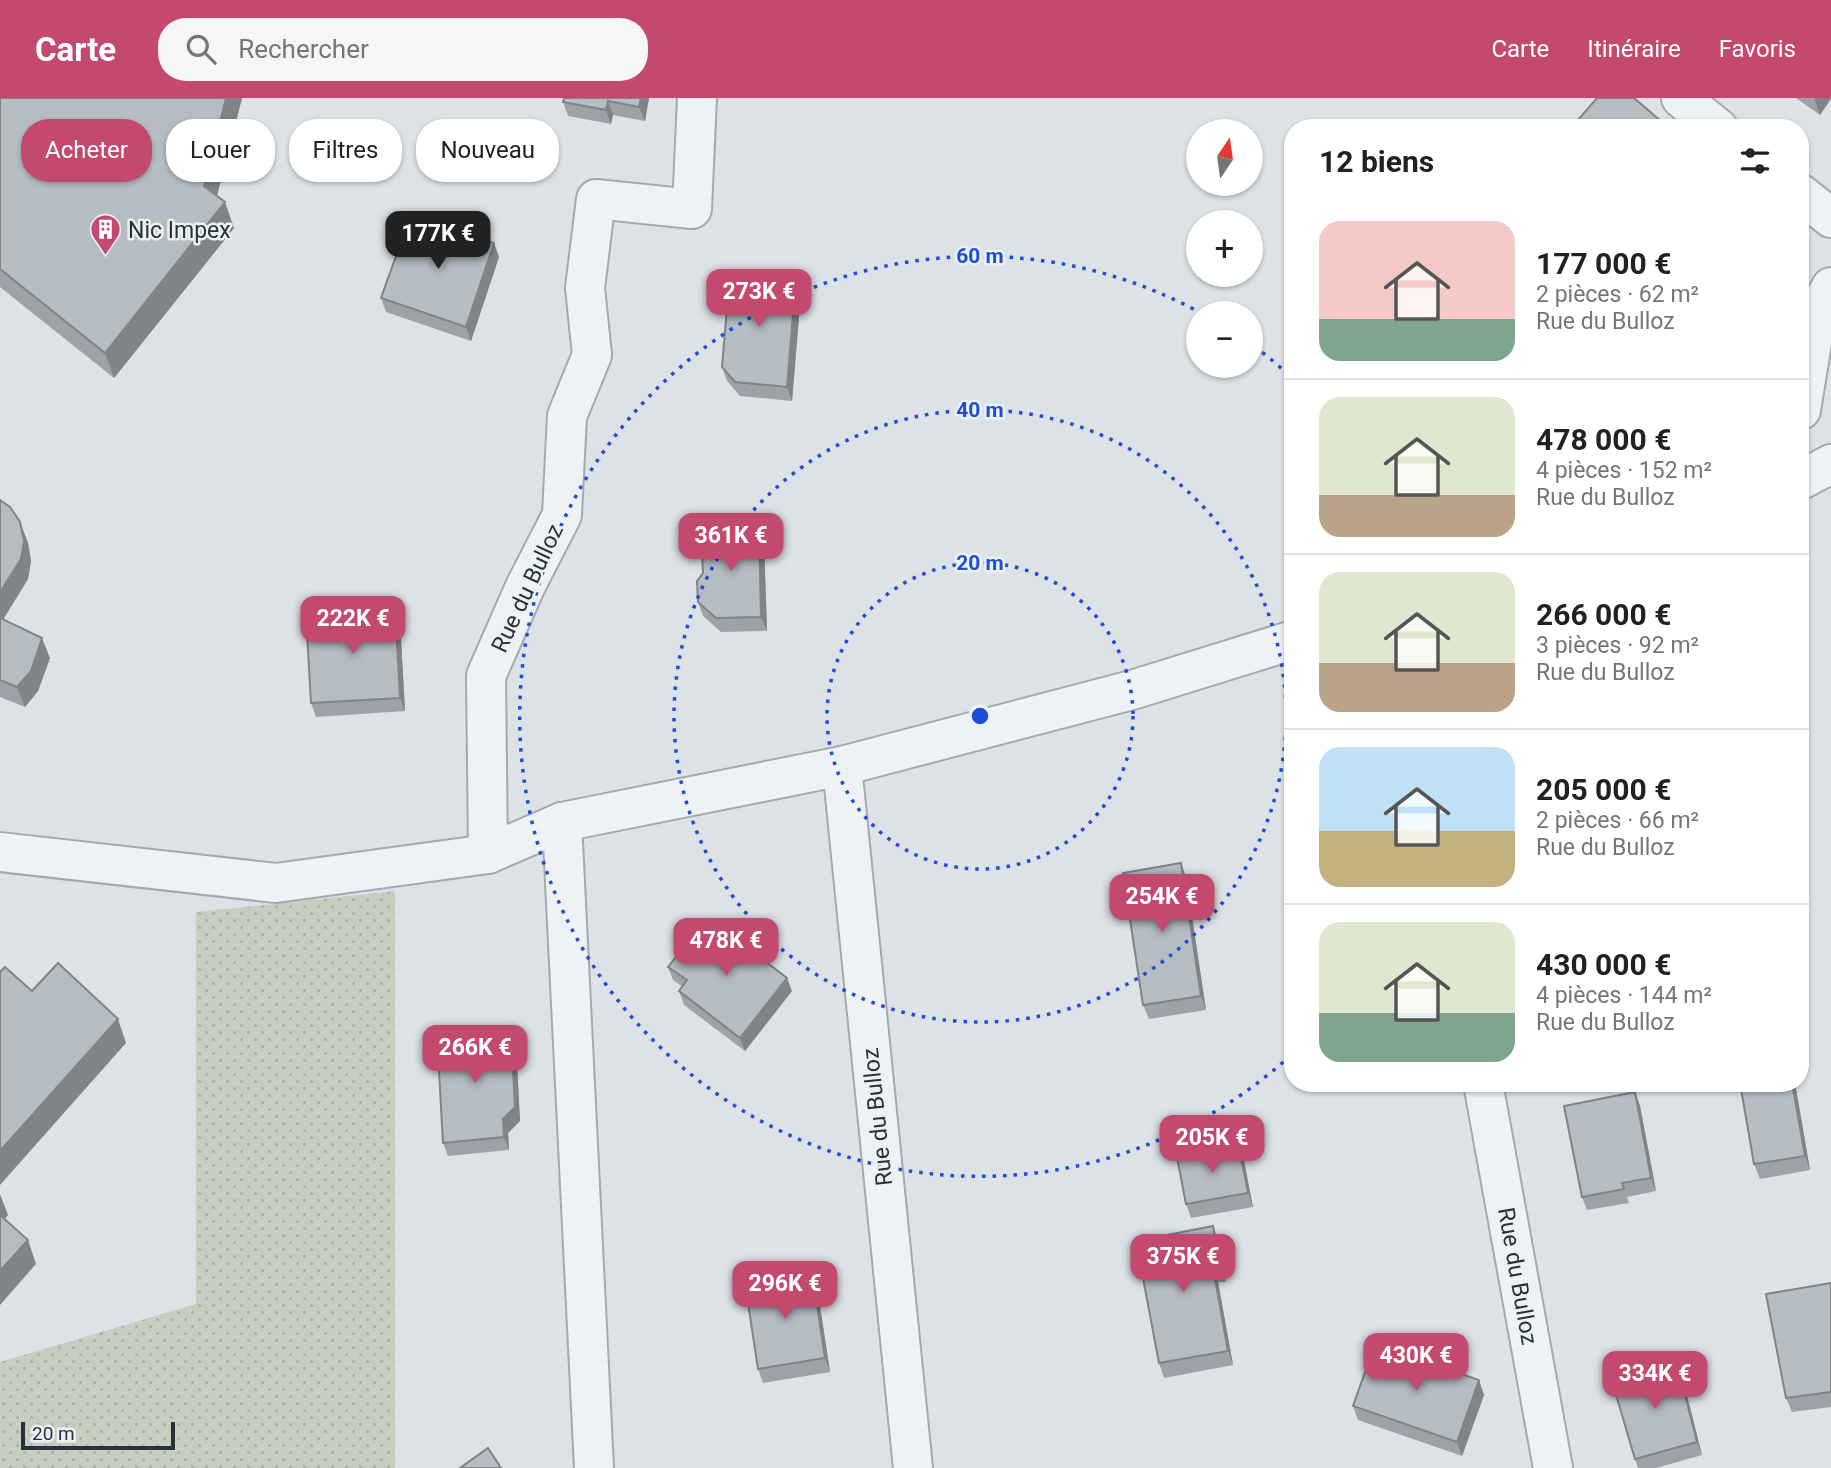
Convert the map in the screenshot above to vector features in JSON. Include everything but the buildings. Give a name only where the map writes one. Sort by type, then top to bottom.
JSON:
[{"type":"street","name":"Rue du Bulloz","points":[[488,854],[486,677],[525,587],[562,515],[567,416],[593,355],[585,288],[596,199],[692,209],[697,98]]},
{"type":"street","points":[[1681,98],[1707,119]]},
{"type":"street","points":[[1809,200],[1831,218]]},
{"type":"street","points":[[1809,361],[1817,312],[1831,287]]},
{"type":"street","points":[[1809,476],[1831,464]]},
{"type":"street","points":[[0,852],[276,883],[488,854],[562,822],[842,766],[1132,690],[1284,642]]},
{"type":"street","name":"Rue du Bulloz","points":[[842,766],[913,1468]]},
{"type":"street","points":[[562,822],[594,1468]]},
{"type":"street","name":"Rue du Bulloz","points":[[1485,1092],[1553,1468]]},
{"type":"green space","points":[[395,891],[395,1468],[0,1468],[0,1362],[196,1304],[196,912]]},
{"type":"place","name":"Nic Impex","points":[[105,257]]}]
